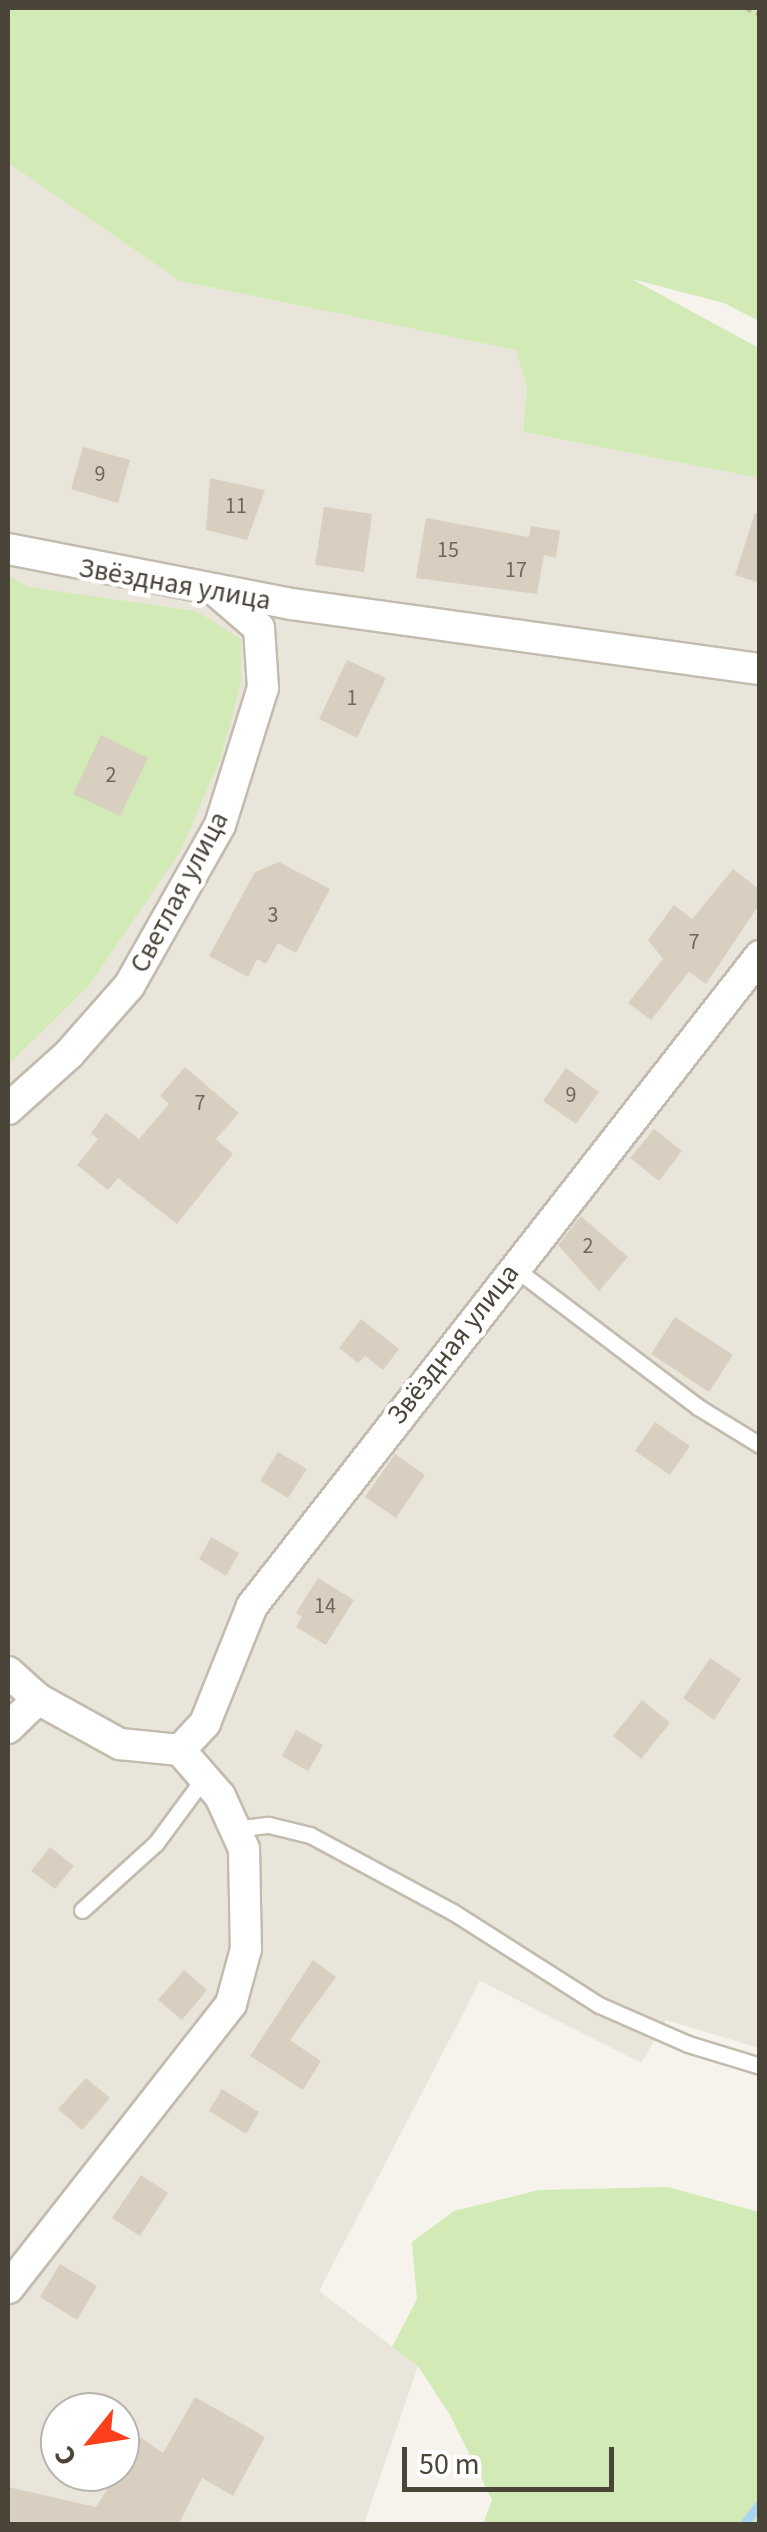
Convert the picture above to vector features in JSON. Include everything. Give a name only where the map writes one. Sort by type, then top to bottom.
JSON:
[{"type":"street","name":"Звёздная улица","points":[[8,549],[214,590],[760,670]]},
{"type":"street","name":"Светлая улица","points":[[8,1109],[69,1054],[129,986],[220,825],[263,688],[259,628],[214,590]]},
{"type":"street","name":"Звёздная улица","points":[[180,1750],[204,1724],[252,1606],[513,1267],[760,956]]},
{"type":"street","points":[[8,1672],[38,1699],[120,1744],[180,1750],[204,1778],[244,1850],[246,1949],[231,2004],[8,2288]]},
{"type":"street","points":[[8,1728],[38,1699]]},
{"type":"lane","points":[[513,1267],[698,1407],[760,1445]]},
{"type":"lane","points":[[82,1910],[156,1843],[204,1778]]},
{"type":"lane","points":[[234,1829],[269,1825],[310,1835],[453,1912],[599,2004],[688,2044],[760,2066]]},
{"type":"path","points":[[747,8],[760,14]]},
{"type":"shaded area","points":[[8,163],[180,281],[517,350],[527,387],[523,432],[759,478],[759,2048],[666,2020],[641,2063],[480,1981],[319,2291],[418,2366],[364,2524],[8,2524],[8,1059],[15,1028],[218,764],[8,685]]},
{"type":"green space","points":[[8,8],[759,8],[759,321],[724,303],[632,279],[759,348],[759,478],[523,432],[527,387],[516,350],[180,281],[8,163]]},
{"type":"green space","points":[[8,576],[29,587],[196,611],[241,639],[241,682],[222,754],[181,850],[90,984],[8,1065]]},
{"type":"green space","points":[[668,2187],[759,2212],[759,2524],[483,2524],[492,2500],[450,2415],[418,2366],[392,2347],[417,2299],[412,2242],[454,2211],[539,2190]]},
{"type":"building","points":[[83,447],[130,460],[118,503],[71,489]]},
{"type":"building","points":[[210,478],[265,490],[247,540],[206,530]]},
{"type":"building","points":[[324,507],[372,514],[364,572],[315,565]]},
{"type":"building","points":[[755,513],[760,514],[760,583],[735,575]]},
{"type":"building","points":[[426,518],[529,537],[531,526],[560,531],[556,558],[544,555],[537,594],[416,578]]},
{"type":"building","points":[[347,660],[386,678],[357,738],[319,719]]},
{"type":"building","points":[[101,735],[148,758],[120,816],[73,794]]},
{"type":"building","points":[[279,862],[330,889],[296,953],[278,943],[266,964],[257,959],[248,977],[209,956],[255,872]]},
{"type":"building","points":[[733,869],[760,890],[760,903],[706,984],[689,972],[651,1020],[628,1003],[663,959],[648,940],[674,905],[692,919]]},
{"type":"building","points":[[185,1067],[239,1113],[216,1139],[233,1154],[177,1224],[118,1178],[108,1190],[77,1165],[98,1139],[91,1133],[106,1113],[139,1139],[169,1104],[160,1096]]},
{"type":"building","points":[[566,1068],[599,1092],[576,1124],[543,1101]]},
{"type":"building","points":[[654,1129],[682,1151],[659,1181],[630,1158]]},
{"type":"building","points":[[581,1216],[628,1257],[599,1291],[558,1245]]},
{"type":"building","points":[[675,1317],[733,1355],[709,1392],[651,1354]]},
{"type":"building","points":[[361,1319],[399,1349],[383,1370],[365,1356],[358,1363],[339,1348]]},
{"type":"building","points":[[655,1422],[690,1446],[670,1475],[635,1451]]},
{"type":"building","points":[[278,1452],[307,1469],[288,1498],[260,1481]]},
{"type":"building","points":[[395,1454],[425,1475],[396,1518],[365,1497]]},
{"type":"building","points":[[211,1537],[239,1553],[226,1576],[199,1559]]},
{"type":"building","points":[[318,1578],[354,1600],[326,1645],[296,1627],[302,1617],[296,1613]]},
{"type":"building","points":[[710,1658],[741,1679],[714,1720],[683,1698]]},
{"type":"building","points":[[642,1700],[670,1723],[641,1759],[613,1736]]},
{"type":"building","points":[[296,1730],[323,1745],[308,1771],[282,1756]]},
{"type":"building","points":[[50,1847],[74,1866],[55,1889],[31,1871]]},
{"type":"building","points":[[313,1960],[336,1977],[290,2040],[321,2061],[303,2090],[250,2056]]},
{"type":"building","points":[[184,1970],[207,1990],[182,2020],[158,2000]]},
{"type":"building","points":[[86,2078],[110,2098],[82,2130],[58,2109]]},
{"type":"building","points":[[222,2089],[259,2112],[246,2134],[209,2111]]},
{"type":"building","points":[[141,2175],[168,2193],[140,2236],[112,2218]]},
{"type":"building","points":[[60,2264],[97,2286],[77,2320],[40,2297]]},
{"type":"building","points":[[195,2397],[265,2437],[233,2496],[202,2478],[179,2524],[8,2524],[8,2487],[96,2507],[105,2492],[140,2492],[140,2437],[163,2453]]},
{"type":"waterway","points":[[744,2524],[760,2503]]}]
